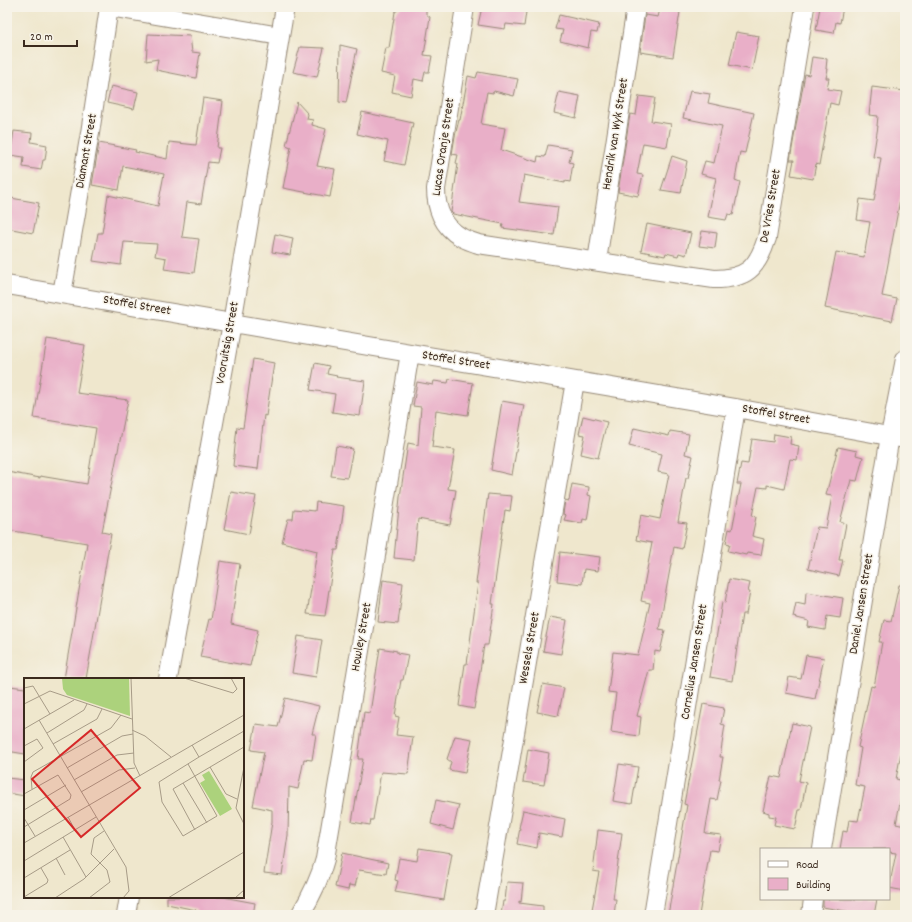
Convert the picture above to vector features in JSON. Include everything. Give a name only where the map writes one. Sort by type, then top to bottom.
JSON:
[{"type":"street","points":[[109,7],[280,36]]},
{"type":"street","name":"Diamant Street","points":[[62,294],[90,134],[109,7]]},
{"type":"street","name":"Vooruitsig Street","points":[[168,678],[232,322],[285,7]]},
{"type":"street","name":"Lucas Oranje Street","points":[[465,7],[436,189],[436,200],[441,217],[449,228],[461,237],[478,244],[597,261]]},
{"type":"street","name":"Hendrik van Wyk Street","points":[[597,261],[636,7]]},
{"type":"street","name":"De Vries Street","points":[[597,261],[714,279],[729,279],[743,274],[752,267],[762,255],[805,7]]},
{"type":"street","name":"Stoffel Street","points":[[7,285],[575,380],[897,438]]},
{"type":"street","name":"Howley Street","points":[[300,915],[321,874],[325,859],[410,353]]},
{"type":"street","name":"Daniel Jansen Street","points":[[822,848],[897,438],[905,359]]},
{"type":"street","name":"Wessels Street","points":[[484,915],[575,380]]},
{"type":"street","name":"Cornelius Jansen Street","points":[[653,915],[736,408]]},
{"type":"street","points":[[126,915],[129,898]]},
{"type":"street","points":[[811,915],[813,900]]},
{"type":"building","points":[[402,7],[426,7],[426,14],[430,17],[424,55],[432,56],[429,72],[425,72],[423,81],[414,79],[411,96],[392,92],[395,76],[381,73],[386,48],[389,48],[395,12]]},
{"type":"building","points":[[482,7],[501,7],[526,12],[524,26],[506,24],[505,29],[478,25]]},
{"type":"building","points":[[820,7],[843,7],[840,23],[836,22],[834,33],[816,30]]},
{"type":"building","points":[[660,9],[680,12],[673,57],[640,52],[645,15],[658,17]]},
{"type":"building","points":[[559,15],[599,24],[597,33],[591,32],[588,48],[560,41],[563,30],[555,29]]},
{"type":"building","points":[[736,32],[759,36],[752,70],[729,65]]},
{"type":"building","points":[[148,34],[190,36],[192,52],[200,53],[196,78],[156,70],[158,59],[146,61]]},
{"type":"building","points":[[340,45],[357,49],[346,103],[339,102]]},
{"type":"building","points":[[300,47],[324,48],[317,77],[293,72]]},
{"type":"building","points":[[812,57],[827,59],[826,69],[828,69],[826,78],[829,78],[827,89],[841,91],[838,105],[830,103],[819,165],[816,164],[813,179],[791,175],[794,160],[790,160],[805,74],[809,75]]},
{"type":"building","points":[[478,72],[518,79],[514,96],[494,91],[493,93],[487,92],[481,124],[505,128],[501,150],[537,162],[538,156],[545,157],[548,145],[572,149],[569,162],[573,163],[570,182],[565,181],[565,183],[524,175],[519,202],[558,207],[554,235],[502,228],[503,224],[453,214],[451,212],[458,164],[456,163],[458,155],[452,154],[455,136],[460,120],[468,76],[476,78]]},
{"type":"building","points":[[111,86],[138,92],[134,109],[107,103]]},
{"type":"building","points":[[872,87],[905,91],[905,173],[882,296],[897,299],[892,321],[825,308],[836,252],[864,257],[870,222],[857,220],[860,199],[874,201],[881,158],[873,157],[878,126],[878,116],[869,115]]},
{"type":"building","points":[[690,91],[710,94],[708,103],[754,113],[745,153],[740,152],[735,180],[740,182],[733,215],[728,214],[726,220],[708,217],[716,178],[701,174],[705,161],[714,163],[722,126],[683,118]]},
{"type":"building","points":[[559,92],[580,96],[576,118],[554,113]]},
{"type":"building","points":[[639,96],[655,98],[651,121],[671,124],[667,147],[643,143],[637,174],[643,175],[638,196],[618,192],[630,114],[636,115]]},
{"type":"building","points":[[203,98],[223,101],[217,148],[220,148],[217,163],[208,162],[201,204],[187,202],[182,237],[199,239],[194,273],[164,269],[166,258],[155,256],[157,244],[124,242],[121,265],[93,261],[98,233],[102,233],[108,195],[158,206],[164,174],[123,166],[119,190],[92,185],[99,143],[136,150],[135,152],[167,159],[169,142],[196,145]]},
{"type":"building","points":[[297,102],[308,114],[307,119],[313,120],[312,125],[326,129],[317,166],[335,169],[330,197],[283,188],[291,147],[286,145]]},
{"type":"building","points":[[362,112],[413,123],[404,165],[384,161],[388,141],[357,134]]},
{"type":"building","points":[[14,131],[32,133],[31,142],[47,145],[45,160],[43,160],[41,170],[23,167],[24,157],[10,155]]},
{"type":"building","points":[[672,156],[687,161],[681,193],[661,190]]},
{"type":"building","points":[[11,198],[39,203],[33,233],[7,228],[7,218]]},
{"type":"building","points":[[647,224],[691,233],[686,255],[679,253],[678,256],[666,253],[665,256],[641,251]]},
{"type":"building","points":[[702,231],[717,233],[715,248],[699,246]]},
{"type":"building","points":[[275,234],[293,238],[290,255],[272,252]]},
{"type":"building","points":[[47,339],[85,345],[77,393],[128,400],[102,532],[111,534],[86,678],[64,678],[87,543],[7,530],[7,472],[87,484],[96,428],[34,418]]},
{"type":"building","points":[[253,359],[274,363],[266,416],[264,415],[258,469],[233,466],[237,427],[243,428]]},
{"type":"building","points":[[315,363],[329,366],[327,374],[337,376],[336,377],[365,381],[360,416],[332,412],[335,394],[310,390]]},
{"type":"building","points":[[449,379],[473,383],[468,415],[436,410],[432,447],[455,450],[448,489],[456,490],[450,525],[418,519],[414,560],[394,558],[400,497],[408,443],[418,445],[421,407],[413,406],[417,382],[433,385],[434,381],[448,383]]},
{"type":"building","points":[[502,401],[524,405],[512,475],[491,470]]},
{"type":"building","points":[[583,416],[607,422],[598,458],[581,454],[585,435],[579,434]]},
{"type":"building","points":[[634,428],[669,436],[670,431],[689,434],[685,454],[693,456],[688,478],[686,478],[678,522],[687,523],[682,549],[674,547],[659,629],[665,630],[660,652],[655,651],[653,670],[649,670],[637,716],[641,717],[639,736],[611,732],[616,693],[608,692],[613,652],[638,655],[650,603],[641,601],[652,543],[636,540],[641,515],[660,519],[669,474],[658,472],[662,454],[629,446]]},
{"type":"building","points":[[774,434],[791,437],[790,444],[799,446],[797,460],[790,459],[784,489],[767,485],[767,488],[758,487],[752,516],[756,517],[752,536],[764,539],[761,555],[747,553],[746,555],[728,551],[730,544],[726,543],[729,529],[732,530],[741,484],[737,484],[741,463],[748,464],[752,439],[773,442]]},
{"type":"building","points":[[336,446],[353,449],[347,478],[331,476]]},
{"type":"building","points":[[838,447],[857,451],[856,455],[863,457],[857,481],[851,480],[840,522],[846,524],[839,560],[843,560],[839,576],[808,569],[817,527],[826,528],[832,496],[826,495]]},
{"type":"building","points":[[572,484],[589,487],[588,495],[591,496],[587,520],[583,519],[582,523],[564,520],[566,515],[563,514],[565,500],[569,501]]},
{"type":"building","points":[[231,492],[256,496],[249,534],[224,529]]},
{"type":"building","points":[[488,494],[512,496],[510,511],[505,510],[488,645],[484,645],[474,709],[459,706],[465,664],[467,664]]},
{"type":"building","points":[[316,502],[344,506],[338,550],[335,550],[325,616],[307,614],[317,551],[282,542],[288,519],[293,519],[294,509],[315,511]]},
{"type":"building","points":[[560,552],[600,557],[598,571],[584,569],[582,584],[557,581]]},
{"type":"building","points":[[220,561],[240,564],[231,624],[258,630],[250,666],[200,657],[209,619],[211,620]]},
{"type":"building","points":[[729,579],[750,583],[746,614],[742,614],[732,681],[710,677],[722,602],[725,603]]},
{"type":"building","points":[[383,580],[403,583],[398,624],[378,622]]},
{"type":"building","points":[[899,585],[905,585],[905,732],[896,779],[904,781],[896,824],[905,826],[905,891],[890,888],[896,853],[890,852],[890,848],[840,848],[843,831],[847,832],[849,820],[858,821],[865,787],[855,785],[861,748],[858,747],[871,686],[874,687],[882,642],[879,642],[884,620],[891,621]]},
{"type":"building","points":[[806,592],[843,598],[840,618],[827,616],[825,630],[808,627],[809,621],[793,617],[796,603],[805,605]]},
{"type":"building","points":[[550,617],[567,620],[561,654],[543,651]]},
{"type":"building","points":[[298,636],[322,640],[316,677],[292,673]]},
{"type":"building","points":[[380,648],[397,651],[397,653],[408,655],[403,680],[401,680],[395,716],[399,717],[396,735],[413,737],[408,774],[381,772],[373,820],[371,820],[370,825],[352,822],[363,759],[358,759],[364,712],[370,713]]},
{"type":"building","points":[[806,655],[824,658],[815,699],[786,693],[789,677],[801,679]]},
{"type":"building","points":[[543,684],[564,688],[558,716],[537,712]]},
{"type":"building","points":[[10,686],[24,688],[24,754],[7,751],[7,715]]},
{"type":"building","points":[[285,698],[319,706],[312,734],[316,734],[312,760],[304,759],[298,789],[289,787],[288,835],[282,875],[264,873],[272,822],[272,810],[253,806],[264,752],[251,750],[256,724],[278,727]]},
{"type":"building","points":[[703,704],[724,708],[721,724],[725,725],[720,757],[723,757],[719,780],[721,780],[717,800],[711,799],[705,833],[721,835],[718,851],[710,850],[699,915],[668,915],[687,805],[684,804]]},
{"type":"building","points":[[792,723],[810,727],[799,781],[806,783],[801,810],[799,810],[795,829],[774,825],[776,817],[769,816],[769,813],[763,811],[771,776],[781,778]]},
{"type":"building","points":[[455,736],[472,739],[465,773],[449,770],[451,762],[447,759]]},
{"type":"building","points":[[528,749],[549,753],[544,785],[523,782]]},
{"type":"building","points":[[619,764],[638,767],[632,804],[613,801]]},
{"type":"building","points":[[7,778],[24,780],[24,796],[7,793]]},
{"type":"building","points":[[436,800],[459,805],[453,830],[431,824]]},
{"type":"building","points":[[523,810],[565,819],[562,837],[539,833],[537,848],[517,844]]},
{"type":"building","points":[[598,830],[622,833],[613,899],[616,899],[614,915],[591,915],[599,872],[593,871]]},
{"type":"building","points":[[419,848],[452,853],[444,900],[395,892],[398,881],[395,880],[399,858],[417,861]]},
{"type":"building","points":[[342,853],[388,863],[386,874],[359,870],[355,886],[349,885],[348,890],[335,887]]},
{"type":"building","points":[[507,882],[523,883],[521,902],[519,901],[519,903],[543,906],[543,915],[501,915],[503,901],[505,901]]},
{"type":"building","points":[[167,898],[228,898],[255,903],[253,915],[195,915],[196,910],[167,904]]},
{"type":"building","points":[[823,900],[877,900],[874,915],[823,907]]}]
